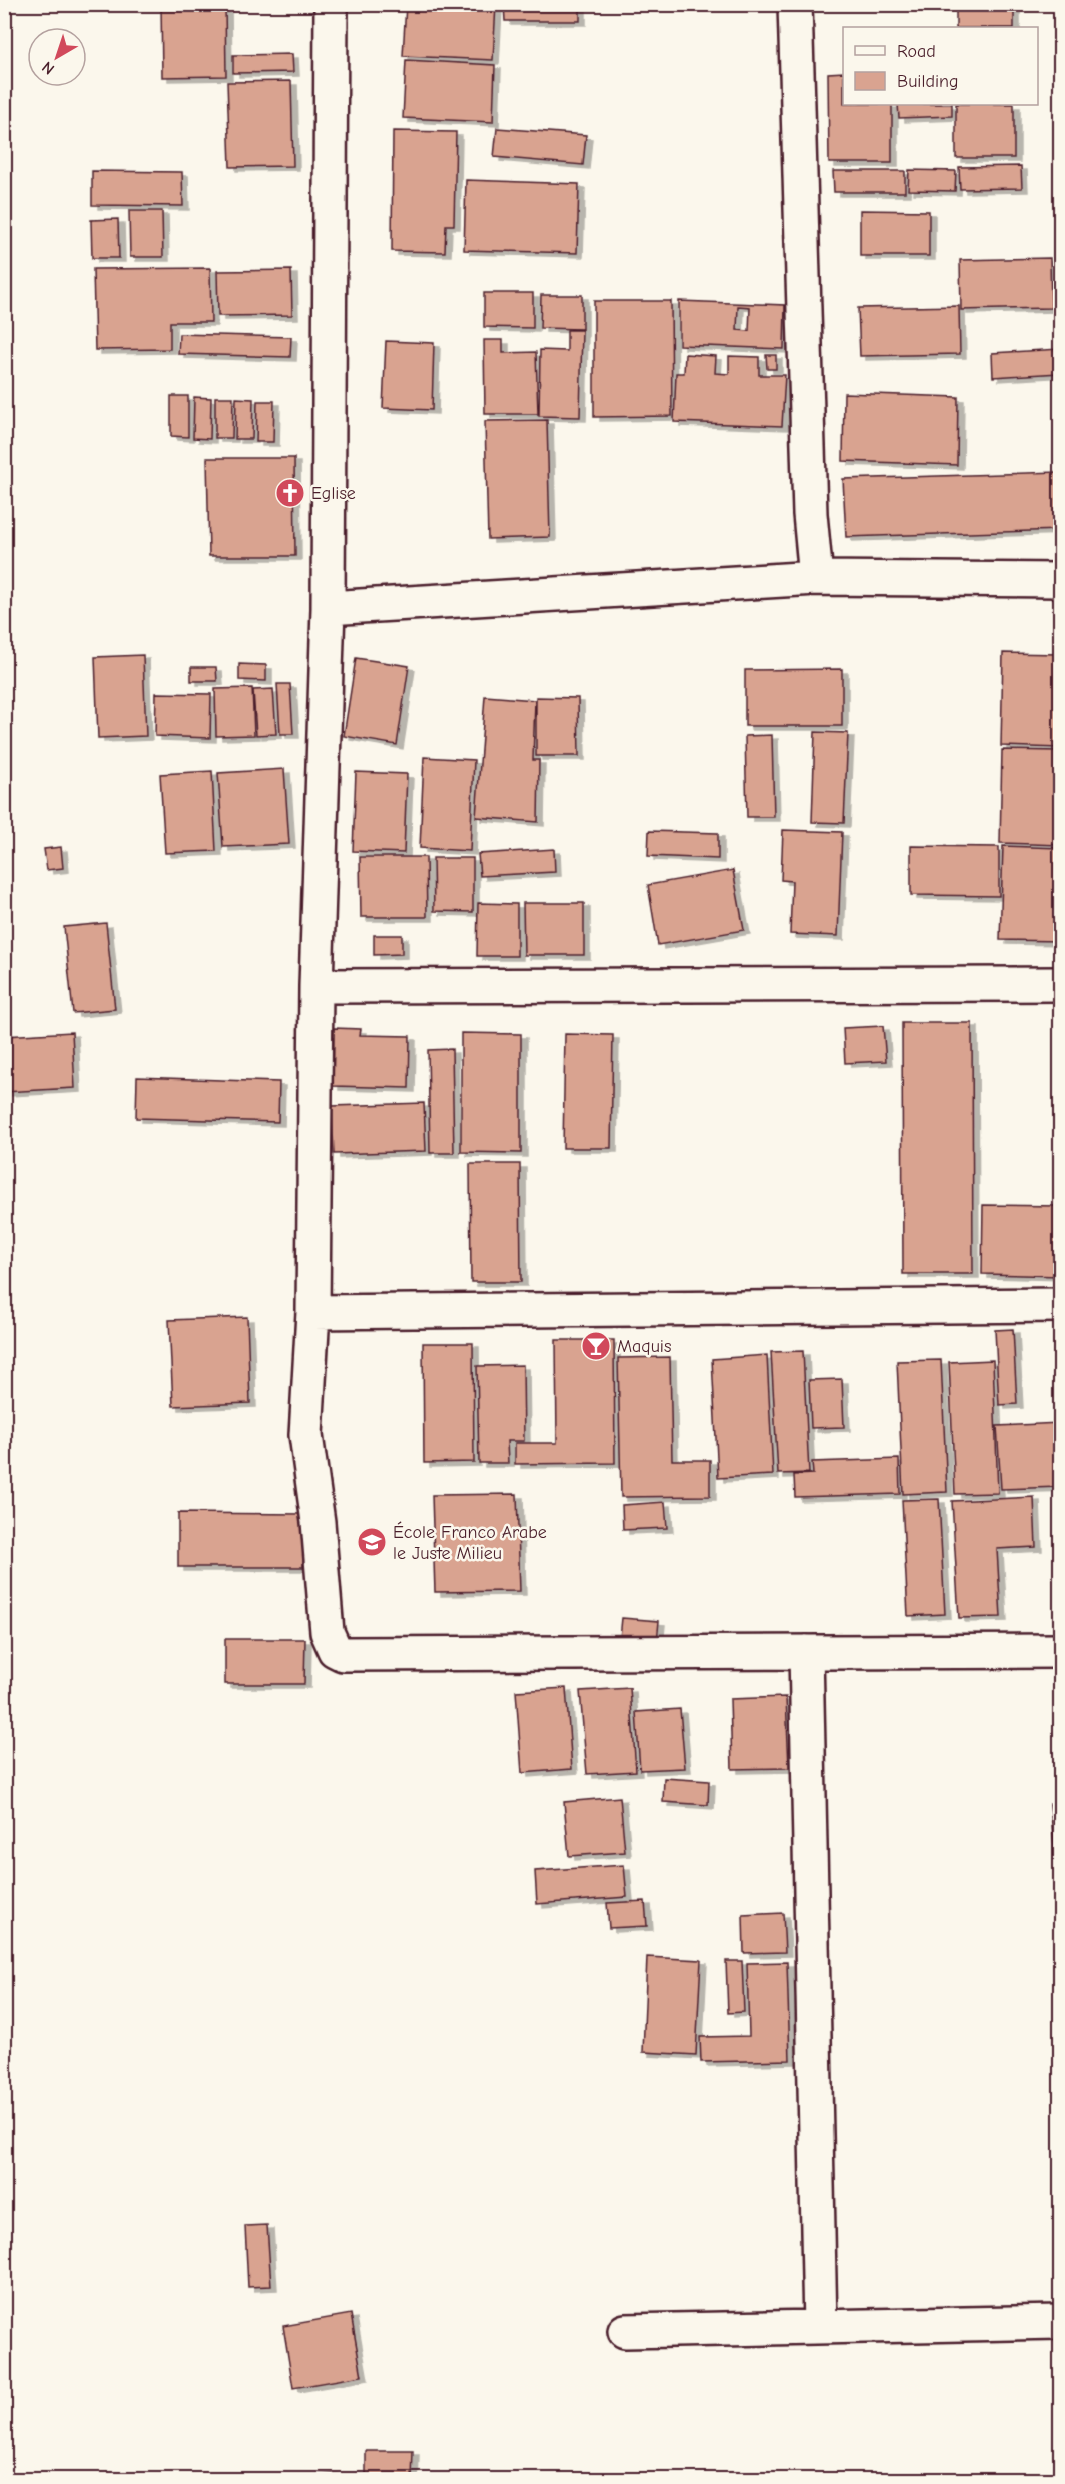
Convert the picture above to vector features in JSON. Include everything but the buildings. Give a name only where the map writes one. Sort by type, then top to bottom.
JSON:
[{"type":"street","points":[[331,4],[328,608],[316,986],[313,1312],[306,1435],[318,1522],[327,1632],[335,1650],[343,1654],[1060,1651]]},
{"type":"street","points":[[795,4],[810,514],[816,578]]},
{"type":"street","points":[[328,608],[816,578],[1060,580]]},
{"type":"street","points":[[316,986],[1060,984]]},
{"type":"street","points":[[313,1312],[1060,1305]]},
{"type":"street","points":[[806,1652],[820,2327]]},
{"type":"street","points":[[625,2331],[1060,2322]]},
{"type":"place","name":"Eglise","points":[[290,493]]},
{"type":"place","name":"Maquis","points":[[596,1346]]},
{"type":"place","name":"École Franco Arabe le Juste Milieu","points":[[372,1542]]}]
